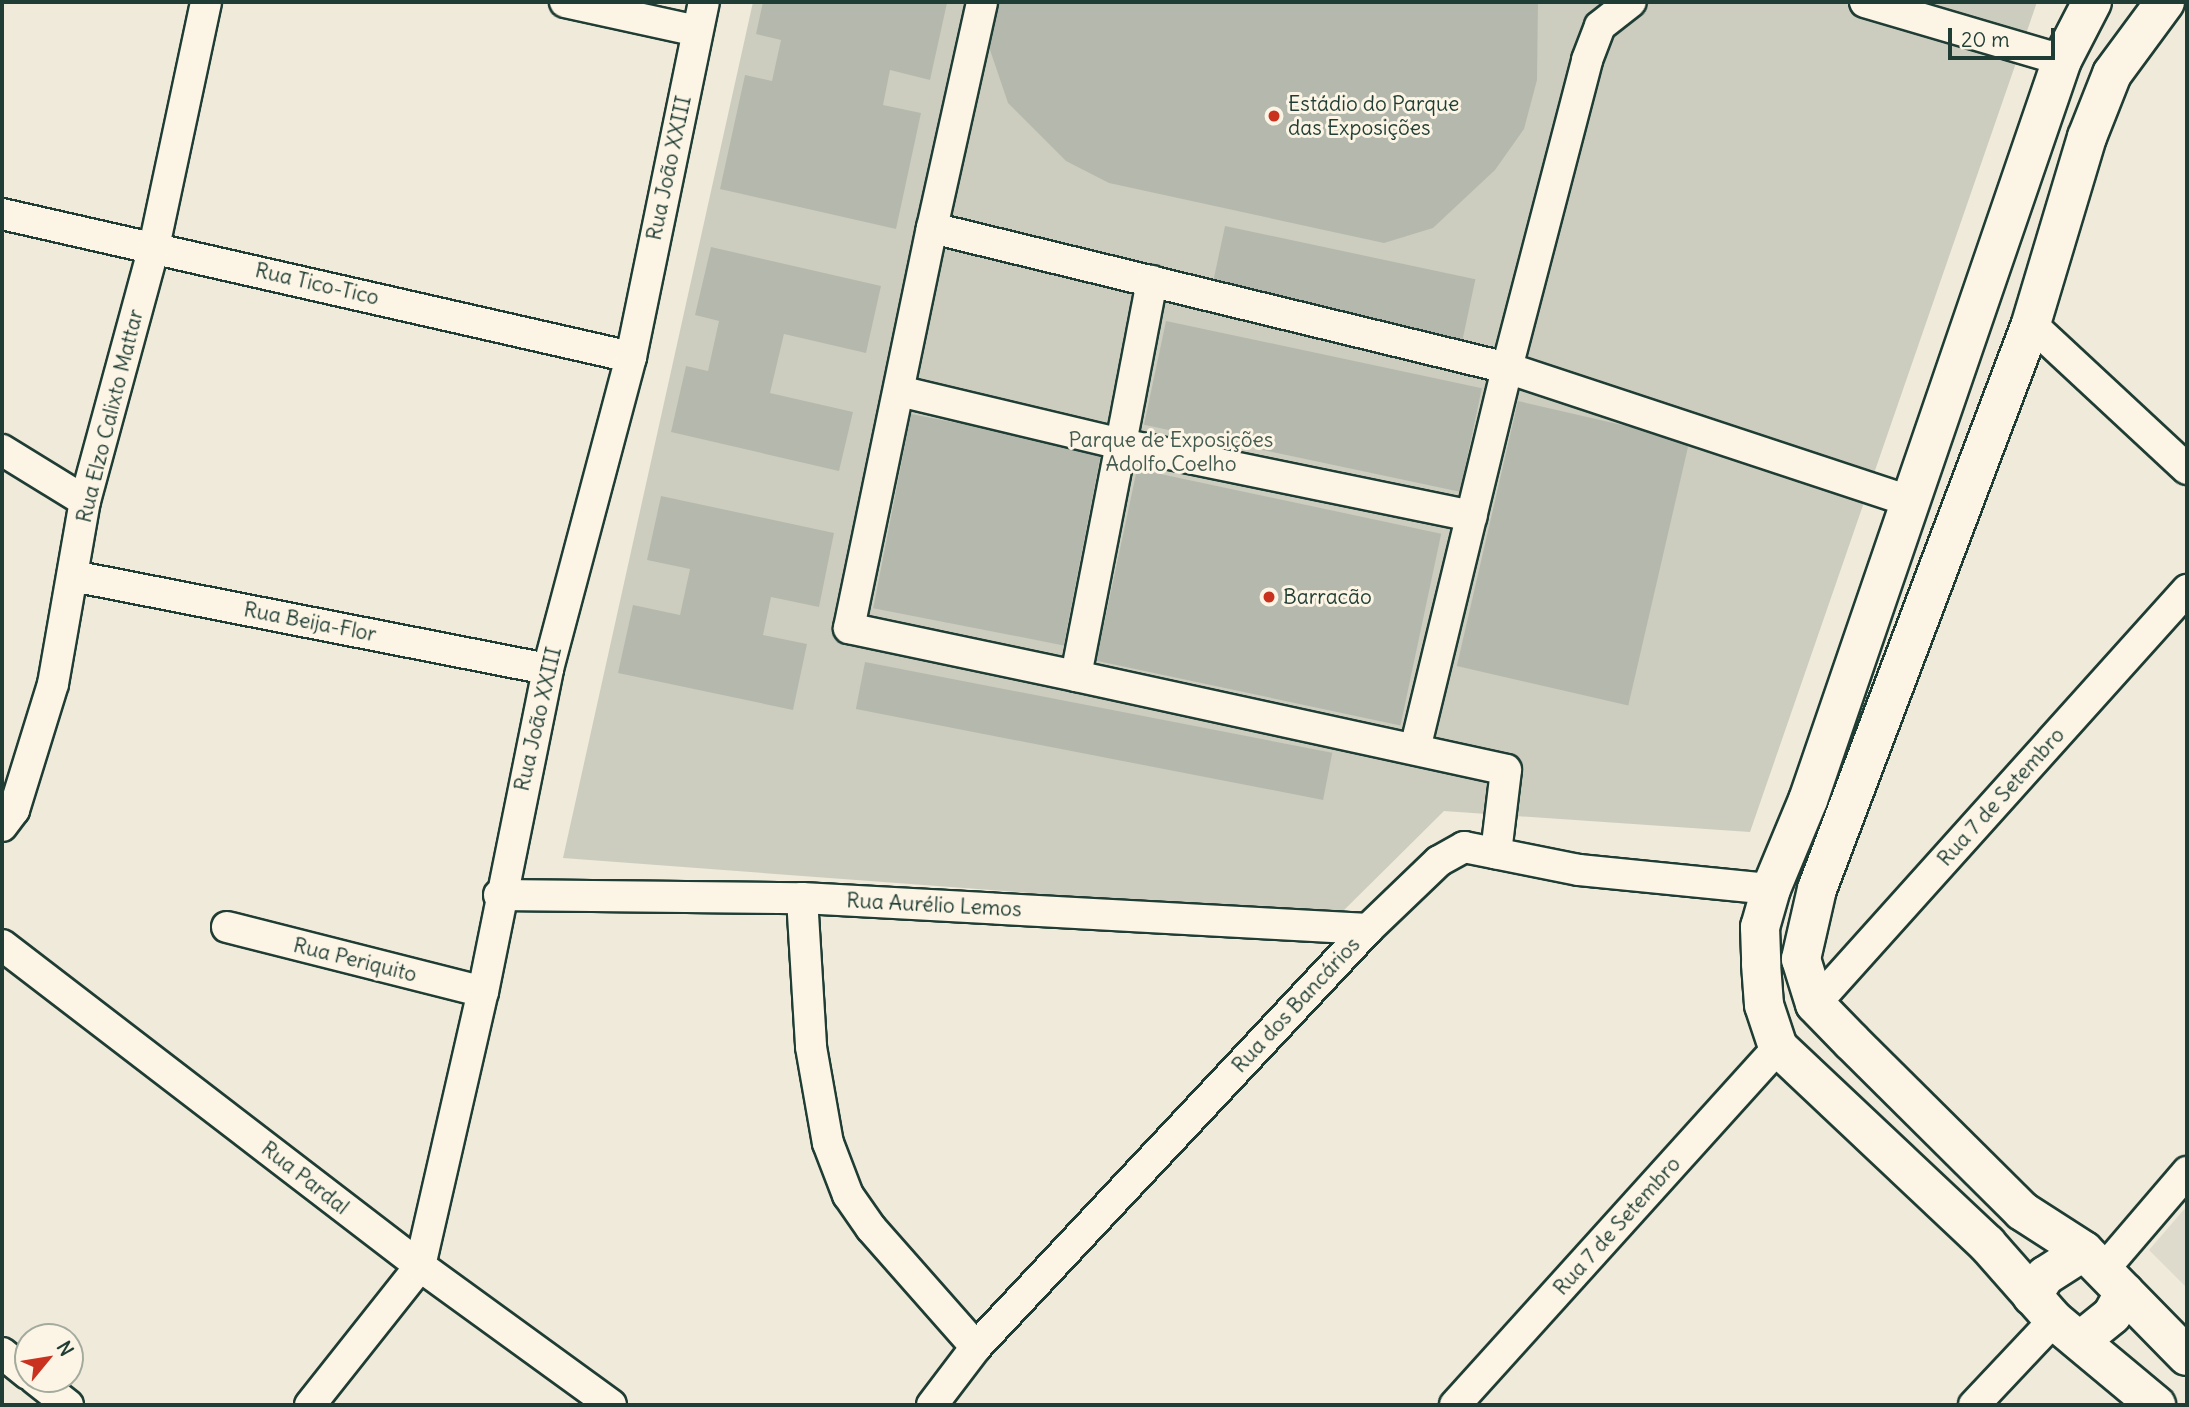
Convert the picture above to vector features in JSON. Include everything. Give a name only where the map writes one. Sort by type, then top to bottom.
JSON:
[{"type":"main road","points":[[2156,1405],[2056,1319],[1987,1244],[1778,1047],[1764,1005],[1760,927],[1770,889],[1808,800],[2062,60],[2092,3],[2111,19],[2158,13]]},
{"type":"main road","points":[[2158,13],[2112,74],[2087,137],[2031,324],[1817,889],[1801,959],[1815,1004],[2022,1211],[2104,1271],[2187,1356]]},
{"type":"main road","points":[[2056,1319],[2112,1315],[2104,1271]]},
{"type":"main road","points":[[2056,1319],[2045,1276],[2104,1271]]},
{"type":"street","name":"Rua Elzo Calixto Mattar","points":[[2,826],[14,810],[53,684],[85,501],[154,247],[206,2]]},
{"type":"street","points":[[565,2],[697,31]]},
{"type":"street","name":"Rua João XXIII","points":[[310,1405],[420,1266],[483,992],[499,895],[548,669],[631,357],[704,2]]},
{"type":"street","points":[[982,2],[849,628],[1506,770],[1496,853]]},
{"type":"street","points":[[1415,749],[1507,368],[1597,14],[1631,2]]},
{"type":"street","points":[[1865,2],[2062,60]]},
{"type":"street","name":"Rua Tico-Tico","points":[[2,214],[631,357]]},
{"type":"street","points":[[932,228],[1507,368],[1909,501]]},
{"type":"street","points":[[1076,676],[1152,281]]},
{"type":"street","points":[[2031,324],[2187,469]]},
{"type":"street","points":[[899,391],[1121,444],[1472,516]]},
{"type":"street","points":[[2,450],[85,501]]},
{"type":"street","name":"Rua Beija-Flor","points":[[73,576],[548,669]]},
{"type":"street","name":"Rua 7 de Setembro","points":[[1815,1004],[2187,590]]},
{"type":"street","name":"Rua dos Bancários","points":[[932,1405],[976,1347],[1368,929],[1439,861],[1464,847],[1579,870],[1770,889]]},
{"type":"street","name":"Rua Aurélio Lemos","points":[[499,895],[802,898],[1368,929]]},
{"type":"street","points":[[802,898],[811,1047],[828,1143],[849,1195],[871,1227],[976,1347]]},
{"type":"street","name":"Rua Periquito","points":[[227,927],[483,992]]},
{"type":"street","name":"Rua Pardal","points":[[2,945],[420,1266],[611,1405]]},
{"type":"street","name":"Rua 7 de Setembro","points":[[1455,1405],[1778,1047]]},
{"type":"street","points":[[2104,1271],[2187,1172]]},
{"type":"street","points":[[1974,1405],[2056,1319]]},
{"type":"street","points":[[53,1393],[68,1405]]},
{"type":"shaded area","points":[[2187,1206],[2187,1288],[2149,1250]]},
{"type":"green space","name":"Parque de Exposições Adolfo Coelho","points":[[753,2],[2037,2],[1750,832],[1444,811],[1338,916],[563,858]]},
{"type":"building","points":[[763,2],[947,3],[930,80],[890,70],[883,105],[921,113],[896,229],[720,189],[745,75],[772,81],[781,40],[756,34]]},
{"type":"building","name":"Estádio do Parque das Exposições","points":[[996,2],[1538,2],[1537,80],[1524,129],[1495,170],[1433,228],[1384,243],[1109,183],[1066,161],[1008,103],[987,41]]},
{"type":"building","points":[[1225,226],[1475,279],[1461,345],[1211,292]]},
{"type":"building","points":[[711,247],[881,286],[866,353],[784,334],[770,393],[853,412],[839,471],[671,432],[686,366],[708,371],[719,321],[695,315]]},
{"type":"building","points":[[1166,321],[1482,388],[1460,492],[1144,425]]},
{"type":"building","points":[[1518,401],[1689,441],[1628,706],[1457,666]]},
{"type":"building","points":[[911,414],[1101,451],[1064,645],[873,608]]},
{"type":"building","name":"Barracão","points":[[1137,469],[1441,534],[1400,725],[1096,661]]},
{"type":"building","points":[[661,496],[834,533],[819,607],[771,597],[763,635],[807,644],[793,710],[618,673],[633,605],[680,615],[690,569],[647,560]]},
{"type":"building","points":[[865,662],[1332,753],[1323,800],[856,709]]},
{"type":"place","name":"Estádio do Parque das Exposições","points":[[1274,116]]},
{"type":"place","name":"Barracão","points":[[1269,597]]}]
